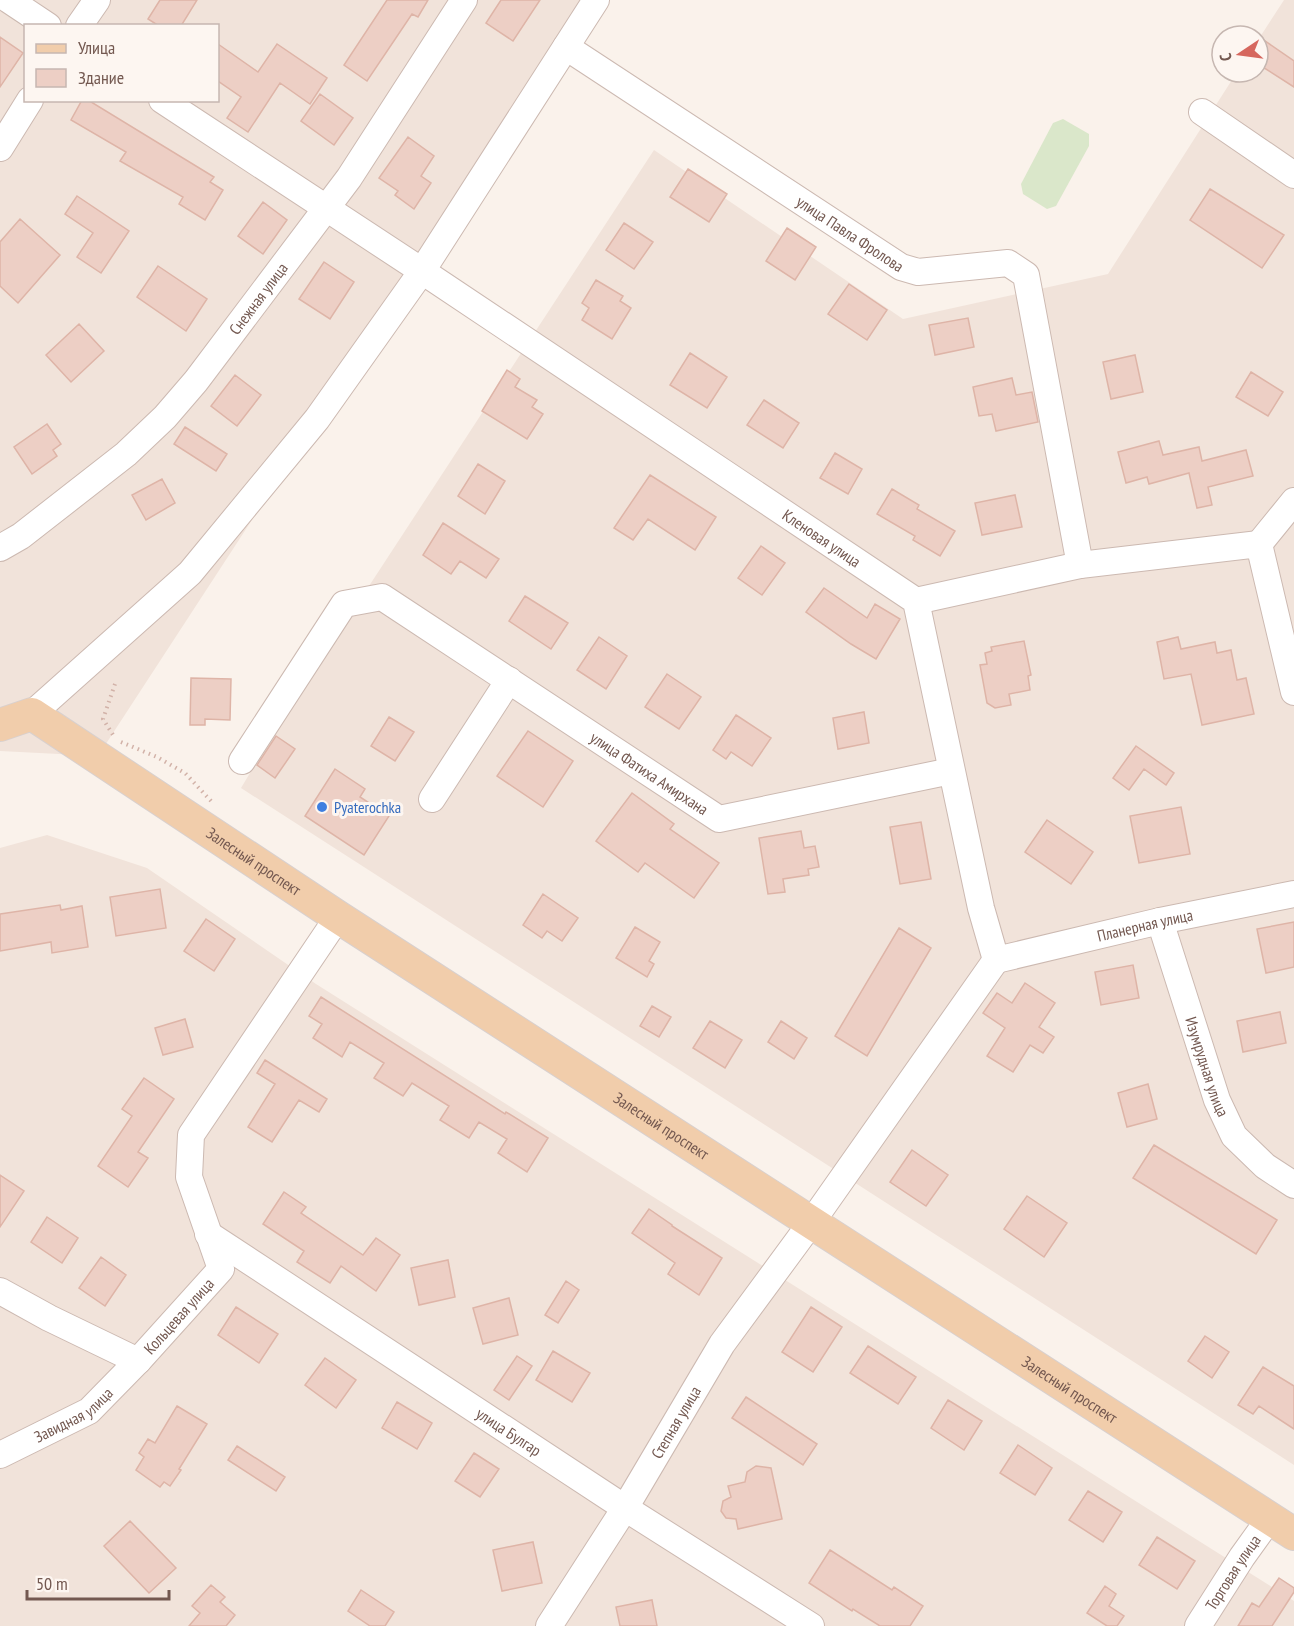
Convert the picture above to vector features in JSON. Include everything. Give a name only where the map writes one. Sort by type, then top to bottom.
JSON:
[{"type":"main road","points":[[0,725],[32,714]]},
{"type":"main road","name":"Залесный проспект","points":[[32,714],[338,916],[1282,1526]]},
{"type":"street","points":[[9,0],[45,24]]},
{"type":"street","points":[[80,24],[97,0]]},
{"type":"street","name":"Снежная улица","points":[[0,548],[21,536],[126,454],[165,417],[196,381],[349,178],[464,0]]},
{"type":"street","points":[[32,714],[190,573],[316,419],[422,271],[596,0]]},
{"type":"street","name":"улица Павла Фролова","points":[[566,46],[901,267],[918,272],[1008,263],[1026,275],[1080,565]]},
{"type":"street","points":[[0,148],[29,102]]},
{"type":"street","name":"Кленовая улица","points":[[165,102],[916,602]]},
{"type":"street","points":[[1202,112],[1294,175]]},
{"type":"street","points":[[996,960],[981,908],[916,602],[1080,565],[1259,544],[1294,501]]},
{"type":"street","points":[[1259,544],[1294,692]]},
{"type":"street","name":"улица Фатиха Амирхана","points":[[242,760],[345,604],[382,597],[719,819],[951,771]]},
{"type":"street","points":[[432,799],[509,680]]},
{"type":"street","name":"Планерная улица","points":[[996,960],[1160,921],[1294,894]]},
{"type":"street","name":"Кольцевая улица","points":[[0,1290],[50,1318],[138,1361],[221,1269],[189,1177],[191,1136],[338,916]]},
{"type":"street","name":"Изумрудная улица","points":[[1160,921],[1217,1100],[1234,1136],[1265,1166],[1294,1185]]},
{"type":"street","name":"Степная улица","points":[[549,1626],[625,1508],[722,1344],[811,1223],[996,960]]},
{"type":"street","name":"улица Булгар","points":[[208,1234],[625,1508],[811,1626]]},
{"type":"street","name":"Завидная улица","points":[[0,1455],[90,1411],[138,1361]]},
{"type":"street","name":"Торговая улица","points":[[1198,1626],[1242,1557],[1282,1526]]},
{"type":"shaded area","points":[[0,0],[591,0],[98,756],[0,751]]},
{"type":"shaded area","points":[[1284,0],[1294,0],[1294,1465],[241,788],[286,713],[654,150],[903,319],[1108,274],[1229,84],[1270,84],[1268,24]]},
{"type":"shaded area","points":[[47,835],[147,868],[316,984],[1294,1601],[1294,1626],[0,1626],[0,848]]},
{"type":"green space","points":[[1063,119],[1089,134],[1089,146],[1056,206],[1047,209],[1023,194],[1021,184],[1053,123]]},
{"type":"building","points":[[160,0],[197,0],[182,24],[156,24],[148,19]]},
{"type":"building","points":[[387,0],[428,0],[418,17],[412,14],[367,81],[344,65]]},
{"type":"building","points":[[501,0],[540,0],[513,41],[486,23]]},
{"type":"building","points":[[0,37],[23,53],[0,87]]},
{"type":"building","points":[[277,44],[327,78],[310,104],[280,83],[248,132],[227,118],[241,97],[219,82],[219,45],[258,72]]},
{"type":"building","points":[[1270,44],[1294,61],[1294,87],[1270,72]]},
{"type":"building","points":[[320,94],[353,118],[334,145],[301,121]]},
{"type":"building","points":[[81,102],[91,102],[214,177],[210,182],[223,190],[205,220],[179,204],[183,197],[120,161],[126,152],[71,120]]},
{"type":"building","points":[[408,137],[434,156],[421,176],[431,183],[414,209],[395,195],[398,191],[379,178]]},
{"type":"building","points":[[688,169],[727,194],[709,222],[670,197]]},
{"type":"building","points":[[1210,189],[1284,235],[1262,268],[1190,220]]},
{"type":"building","points":[[77,196],[129,231],[101,273],[77,257],[93,233],[65,214]]},
{"type":"building","points":[[263,202],[287,220],[263,254],[238,236]]},
{"type":"building","points":[[20,219],[60,255],[18,303],[0,286],[0,242]]},
{"type":"building","points":[[624,223],[653,242],[634,269],[606,250]]},
{"type":"building","points":[[787,228],[816,247],[795,280],[766,261]]},
{"type":"building","points":[[324,262],[354,282],[330,319],[299,299]]},
{"type":"building","points":[[158,266],[207,299],[186,331],[137,297]]},
{"type":"building","points":[[596,280],[623,296],[620,301],[631,308],[612,339],[582,320],[589,308],[582,303]]},
{"type":"building","points":[[849,284],[887,310],[867,340],[828,314]]},
{"type":"building","points":[[968,318],[974,347],[935,355],[929,325]]},
{"type":"building","points":[[79,324],[104,351],[71,382],[46,355]]},
{"type":"building","points":[[690,353],[727,377],[707,408],[670,385]]},
{"type":"building","points":[[1135,355],[1143,392],[1111,399],[1103,362]]},
{"type":"building","points":[[507,370],[520,379],[515,387],[537,400],[532,407],[543,414],[527,439],[482,411]]},
{"type":"building","points":[[1251,372],[1283,392],[1268,416],[1236,397]]},
{"type":"building","points":[[235,375],[261,395],[237,426],[211,406]]},
{"type":"building","points":[[1012,378],[1016,395],[1032,392],[1038,422],[996,431],[992,414],[979,416],[973,387]]},
{"type":"building","points":[[764,400],[799,423],[783,448],[747,425]]},
{"type":"building","points":[[47,424],[61,444],[53,450],[57,456],[32,474],[14,447]]},
{"type":"building","points":[[185,427],[227,454],[216,471],[174,444]]},
{"type":"building","points":[[1159,441],[1163,455],[1199,447],[1202,461],[1246,450],[1253,476],[1208,487],[1212,505],[1197,508],[1189,473],[1149,484],[1147,477],[1126,483],[1118,452]]},
{"type":"building","points":[[835,453],[862,469],[848,494],[820,478]]},
{"type":"building","points":[[478,464],[505,481],[485,514],[458,496]]},
{"type":"building","points":[[650,475],[716,517],[695,550],[648,519],[633,540],[614,528]]},
{"type":"building","points":[[162,479],[175,503],[146,520],[132,495]]},
{"type":"building","points":[[892,489],[919,505],[917,509],[955,531],[940,556],[913,540],[915,536],[877,514]]},
{"type":"building","points":[[1015,495],[1022,527],[982,535],[975,503]]},
{"type":"building","points":[[443,523],[499,559],[486,578],[460,561],[451,574],[423,555]]},
{"type":"building","points":[[761,546],[785,563],[762,595],[738,578]]},
{"type":"building","points":[[824,588],[867,618],[875,604],[900,619],[876,659],[806,612]]},
{"type":"building","points":[[525,596],[568,623],[551,649],[509,621]]},
{"type":"building","points":[[599,637],[627,656],[606,689],[577,670]]},
{"type":"building","points":[[1178,637],[1181,649],[1215,642],[1217,653],[1231,650],[1237,680],[1246,678],[1254,714],[1202,725],[1191,674],[1164,679],[1157,642]]},
{"type":"building","points":[[1024,641],[1031,675],[1028,676],[1030,690],[1009,694],[1011,705],[995,708],[987,703],[980,665],[987,664],[985,653],[992,651],[991,647]]},
{"type":"building","points":[[667,674],[701,697],[679,729],[645,707]]},
{"type":"building","points":[[191,678],[231,679],[230,720],[205,719],[205,725],[190,725]]},
{"type":"building","points":[[864,712],[869,743],[838,749],[833,718]]},
{"type":"building","points":[[736,715],[771,738],[752,766],[731,752],[726,759],[713,750]]},
{"type":"building","points":[[389,717],[414,732],[395,761],[371,746]]},
{"type":"building","points":[[528,731],[573,761],[543,807],[497,776]]},
{"type":"building","points":[[276,736],[295,749],[275,778],[257,765]]},
{"type":"building","points":[[1136,746],[1174,773],[1166,785],[1144,769],[1129,790],[1113,778]]},
{"type":"building","points":[[335,769],[365,789],[360,797],[389,816],[364,855],[305,816]]},
{"type":"building","points":[[632,793],[674,824],[670,829],[719,863],[694,898],[645,863],[638,872],[596,841]]},
{"type":"building","points":[[1181,807],[1190,854],[1139,863],[1130,816]]},
{"type":"building","points":[[1047,820],[1093,852],[1071,884],[1025,852]]},
{"type":"building","points":[[921,822],[931,879],[900,884],[890,827]]},
{"type":"building","points":[[801,831],[804,848],[815,846],[819,867],[808,869],[809,875],[783,879],[785,892],[768,894],[759,838]]},
{"type":"building","points":[[160,889],[166,928],[116,936],[110,897]]},
{"type":"building","points":[[543,894],[578,918],[562,941],[547,931],[542,938],[523,925]]},
{"type":"building","points":[[60,905],[61,910],[82,906],[88,947],[52,953],[51,942],[0,951],[0,914]]},
{"type":"building","points":[[206,919],[235,939],[214,971],[184,951]]},
{"type":"building","points":[[1294,922],[1294,967],[1266,973],[1257,929]]},
{"type":"building","points":[[635,927],[660,942],[649,961],[654,964],[647,977],[616,958]]},
{"type":"building","points":[[899,928],[931,948],[867,1056],[835,1036]]},
{"type":"building","points":[[1133,965],[1139,998],[1101,1005],[1095,972]]},
{"type":"building","points":[[1025,983],[1055,1003],[1039,1027],[1054,1037],[1043,1053],[1030,1045],[1013,1072],[987,1056],[1005,1028],[983,1013],[997,993],[1012,1003]]},
{"type":"building","points":[[321,997],[505,1114],[506,1112],[548,1138],[527,1172],[498,1153],[507,1139],[479,1122],[469,1138],[440,1120],[449,1106],[412,1083],[403,1096],[374,1078],[384,1063],[350,1042],[342,1057],[313,1038],[322,1024],[309,1016]]},
{"type":"building","points":[[652,1006],[671,1017],[659,1037],[640,1026]]},
{"type":"building","points":[[1280,1012],[1286,1043],[1243,1052],[1237,1021]]},
{"type":"building","points":[[185,1019],[193,1047],[163,1055],[155,1028]]},
{"type":"building","points":[[710,1021],[742,1040],[725,1068],[693,1048]]},
{"type":"building","points":[[781,1021],[807,1038],[794,1059],[768,1042]]},
{"type":"building","points":[[265,1060],[327,1099],[319,1112],[299,1100],[272,1142],[248,1127],[275,1084],[257,1073]]},
{"type":"building","points":[[144,1078],[174,1099],[138,1152],[148,1158],[128,1187],[98,1166],[132,1116],[122,1109]]},
{"type":"building","points":[[1148,1084],[1157,1119],[1127,1127],[1118,1093]]},
{"type":"building","points":[[1154,1145],[1277,1220],[1256,1254],[1133,1178]]},
{"type":"building","points":[[912,1150],[948,1175],[926,1206],[890,1182]]},
{"type":"building","points":[[0,1175],[24,1191],[0,1227]]},
{"type":"building","points":[[284,1192],[306,1207],[301,1213],[363,1255],[376,1238],[400,1255],[376,1291],[341,1266],[330,1283],[297,1262],[304,1251],[263,1224]]},
{"type":"building","points":[[1027,1196],[1067,1223],[1044,1257],[1004,1229]]},
{"type":"building","points":[[649,1209],[722,1258],[699,1295],[668,1274],[675,1263],[632,1233]]},
{"type":"building","points":[[47,1217],[78,1238],[62,1263],[31,1242]]},
{"type":"building","points":[[101,1257],[126,1275],[105,1306],[79,1288]]},
{"type":"building","points":[[448,1260],[455,1297],[419,1305],[411,1268]]},
{"type":"building","points":[[566,1281],[579,1290],[558,1323],[545,1315]]},
{"type":"building","points":[[509,1298],[518,1335],[483,1344],[473,1308]]},
{"type":"building","points":[[236,1307],[278,1334],[259,1363],[218,1335]]},
{"type":"building","points":[[811,1307],[842,1327],[813,1372],[782,1352]]},
{"type":"building","points":[[1205,1336],[1229,1352],[1212,1378],[1188,1361]]},
{"type":"building","points":[[868,1346],[916,1377],[898,1404],[850,1373]]},
{"type":"building","points":[[553,1351],[590,1373],[572,1402],[536,1380]]},
{"type":"building","points":[[517,1356],[532,1366],[509,1400],[494,1390]]},
{"type":"building","points":[[325,1358],[356,1380],[336,1408],[305,1385]]},
{"type":"building","points":[[1263,1367],[1294,1386],[1294,1429],[1259,1406],[1253,1414],[1238,1405]]},
{"type":"building","points":[[746,1397],[817,1444],[803,1465],[732,1418]]},
{"type":"building","points":[[948,1400],[982,1421],[964,1450],[931,1428]]},
{"type":"building","points":[[397,1402],[432,1423],[417,1449],[382,1428]]},
{"type":"building","points":[[177,1406],[207,1424],[170,1486],[164,1482],[160,1487],[136,1470],[144,1457],[139,1453],[148,1439],[155,1443]]},
{"type":"building","points":[[1018,1445],[1052,1468],[1035,1495],[1000,1473]]},
{"type":"building","points":[[237,1446],[285,1477],[276,1491],[228,1460]]},
{"type":"building","points":[[474,1453],[499,1469],[480,1497],[455,1481]]},
{"type":"building","points":[[756,1466],[771,1468],[782,1519],[738,1529],[736,1519],[726,1518],[721,1511],[723,1501],[731,1497],[728,1486],[745,1482],[747,1472]]},
{"type":"building","points":[[1088,1491],[1122,1512],[1103,1542],[1069,1520]]},
{"type":"building","points":[[130,1521],[176,1568],[149,1593],[104,1546]]},
{"type":"building","points":[[1157,1537],[1195,1561],[1177,1589],[1139,1565]]},
{"type":"building","points":[[533,1542],[542,1583],[502,1591],[493,1550]]},
{"type":"building","points":[[830,1550],[892,1590],[894,1587],[923,1606],[910,1626],[880,1626],[809,1583]]},
{"type":"building","points":[[1279,1578],[1294,1588],[1294,1592],[1272,1626],[1238,1626],[1252,1603],[1259,1607]]},
{"type":"building","points":[[211,1585],[225,1597],[220,1602],[235,1615],[226,1626],[189,1626],[200,1613],[192,1606]]},
{"type":"building","points":[[1105,1586],[1116,1594],[1109,1606],[1124,1616],[1117,1626],[1107,1626],[1087,1613]]},
{"type":"building","points":[[361,1590],[394,1612],[385,1626],[370,1626],[348,1611]]},
{"type":"building","points":[[652,1600],[657,1626],[620,1626],[616,1607]]},
{"type":"place","name":"Pyaterochka","points":[[322,807]]}]
